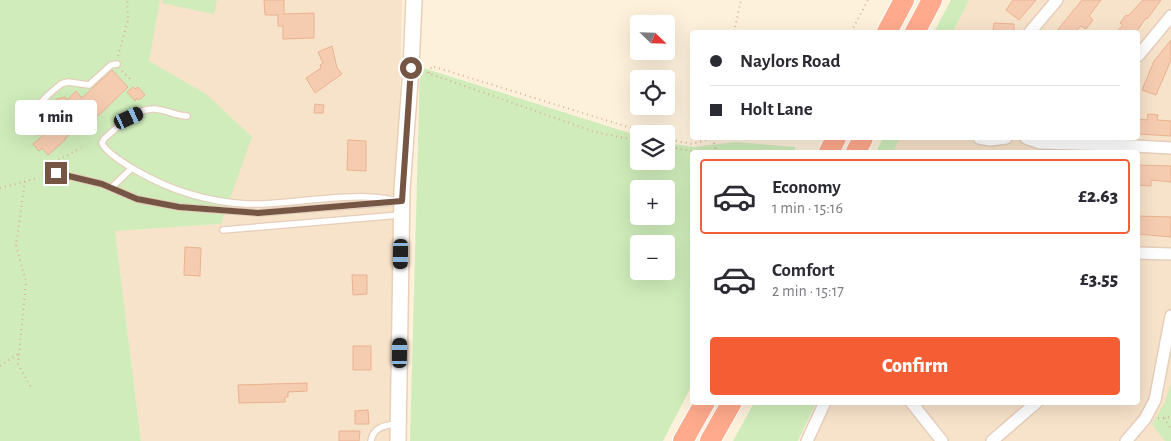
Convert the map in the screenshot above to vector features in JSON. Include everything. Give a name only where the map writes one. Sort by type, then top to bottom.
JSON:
[{"type":"highway","points":[[888,30],[904,0]]},
{"type":"highway","points":[[916,30],[932,0]]},
{"type":"highway","points":[[683,441],[703,405]]},
{"type":"highway","points":[[710,441],[730,405]]},
{"type":"street","points":[[398,441],[401,206],[414,0]]},
{"type":"street","points":[[1032,30],[1057,0]]},
{"type":"street","points":[[1140,54],[1171,16]]},
{"type":"street","points":[[1032,140],[1040,143],[1118,141],[1171,148]]},
{"type":"street","points":[[1140,253],[1171,254]]},
{"type":"street","points":[[1126,441],[1146,419],[1155,400],[1171,316]]},
{"type":"street","points":[[807,441],[824,405]]},
{"type":"street","points":[[913,405],[942,441]]},
{"type":"street","points":[[992,441],[1034,405]]},
{"type":"lane","points":[[39,132],[33,120],[34,110],[61,84],[68,82],[88,85],[111,65],[116,64]]},
{"type":"lane","points":[[187,116],[177,116],[152,108],[145,110],[129,118],[104,139],[103,147],[132,168],[154,180],[202,198],[247,204],[342,198],[390,198],[401,206]]},
{"type":"lane","points":[[111,188],[132,168]]},
{"type":"lane","points":[[46,176],[56,173],[102,184],[137,199],[179,207],[258,213],[401,206]]},
{"type":"lane","points":[[223,230],[401,206]]},
{"type":"lane","points":[[371,441],[373,433],[382,426],[398,424]]},
{"type":"path","points":[[127,0],[128,20],[116,64],[131,80]]},
{"type":"path","points":[[734,30],[741,0]]},
{"type":"path","points":[[852,30],[868,0]]},
{"type":"path","points":[[429,73],[432,66],[630,128]]},
{"type":"path","points":[[411,68],[595,132],[630,139]]},
{"type":"path","points":[[675,141],[692,144],[705,140]]},
{"type":"path","points":[[0,188],[46,176],[47,166],[81,148]]},
{"type":"path","points":[[675,148],[690,151]]},
{"type":"path","points":[[25,182],[16,245],[26,282],[18,364],[32,389]]},
{"type":"path","points":[[0,366],[18,354]]},
{"type":"path","points":[[1164,418],[1171,429]]},
{"type":"shaded area","points":[[160,0],[402,0],[392,441],[141,441],[115,231],[221,224],[206,94],[148,61]]},
{"type":"shaded area","points":[[969,0],[1171,0],[1171,441],[807,441],[824,405],[1140,405],[1140,150],[894,150],[899,140],[1140,140],[1140,30],[954,30]]},
{"type":"green space","points":[[0,0],[160,0],[149,61],[206,94],[252,137],[221,224],[115,231],[141,441],[0,441]]},
{"type":"green space","points":[[162,0],[217,0],[214,14],[162,3]]},
{"type":"green space","points":[[951,0],[969,0],[954,30],[935,30]]},
{"type":"green space","points":[[420,67],[630,133],[630,170],[675,170],[675,144],[694,147],[736,142],[795,147],[795,150],[690,150],[690,389],[663,441],[410,441]]},
{"type":"green space","points":[[882,140],[899,140],[894,150],[877,150]]},
{"type":"green space","points":[[1171,383],[1171,441],[1165,441],[1152,424],[1165,402]]},
{"type":"green space","points":[[753,405],[815,405],[798,441],[733,441]]},
{"type":"building","points":[[264,0],[284,0],[284,14],[314,13],[314,38],[283,39],[283,26],[278,26],[278,15],[265,15]]},
{"type":"building","points":[[1013,0],[1036,0],[1019,20],[1006,10]]},
{"type":"building","points":[[1082,0],[1101,0],[1089,16],[1093,20],[1086,29],[1081,26],[1077,30],[1058,30]]},
{"type":"building","points":[[1143,0],[1161,0],[1137,30],[1118,30],[1123,25],[1120,23],[1126,15],[1128,16]]},
{"type":"building","points":[[994,23],[1014,24],[1014,30],[993,30]]},
{"type":"building","points":[[1171,40],[1171,60],[1156,95],[1142,90],[1154,61]]},
{"type":"building","points":[[332,46],[337,68],[342,74],[315,93],[306,78],[321,68],[320,65],[323,63],[318,52]]},
{"type":"building","points":[[112,70],[128,87],[96,118],[87,109],[82,125],[48,155],[42,148],[39,151],[33,144],[45,134],[42,128],[46,124],[44,115],[51,103],[65,97],[67,100],[76,91],[82,98]]},
{"type":"building","points":[[133,87],[135,89],[138,87],[145,95],[139,100],[137,98],[135,101],[127,92]]},
{"type":"building","points":[[315,104],[324,105],[323,113],[314,113]]},
{"type":"building","points":[[1148,114],[1158,115],[1157,120],[1171,121],[1171,136],[1140,134],[1140,119],[1147,120]]},
{"type":"building","points":[[348,140],[366,141],[366,171],[347,170]]},
{"type":"building","points":[[1140,165],[1171,166],[1171,182],[1151,180],[1151,186],[1140,185]]},
{"type":"building","points":[[1140,216],[1171,217],[1171,237],[1140,234]]},
{"type":"building","points":[[185,247],[201,248],[200,276],[184,275]]},
{"type":"building","points":[[352,275],[367,275],[367,294],[353,295]]},
{"type":"building","points":[[353,346],[371,346],[371,370],[353,370]]},
{"type":"building","points":[[307,383],[307,391],[288,392],[285,402],[239,403],[238,385]]},
{"type":"building","points":[[368,410],[369,424],[355,424],[355,411]]},
{"type":"building","points":[[339,431],[360,431],[359,441],[339,441]]},
{"type":"route","points":[[56,173],[102,184],[137,199],[179,207],[258,213],[388,204],[402,201],[411,68]]}]
